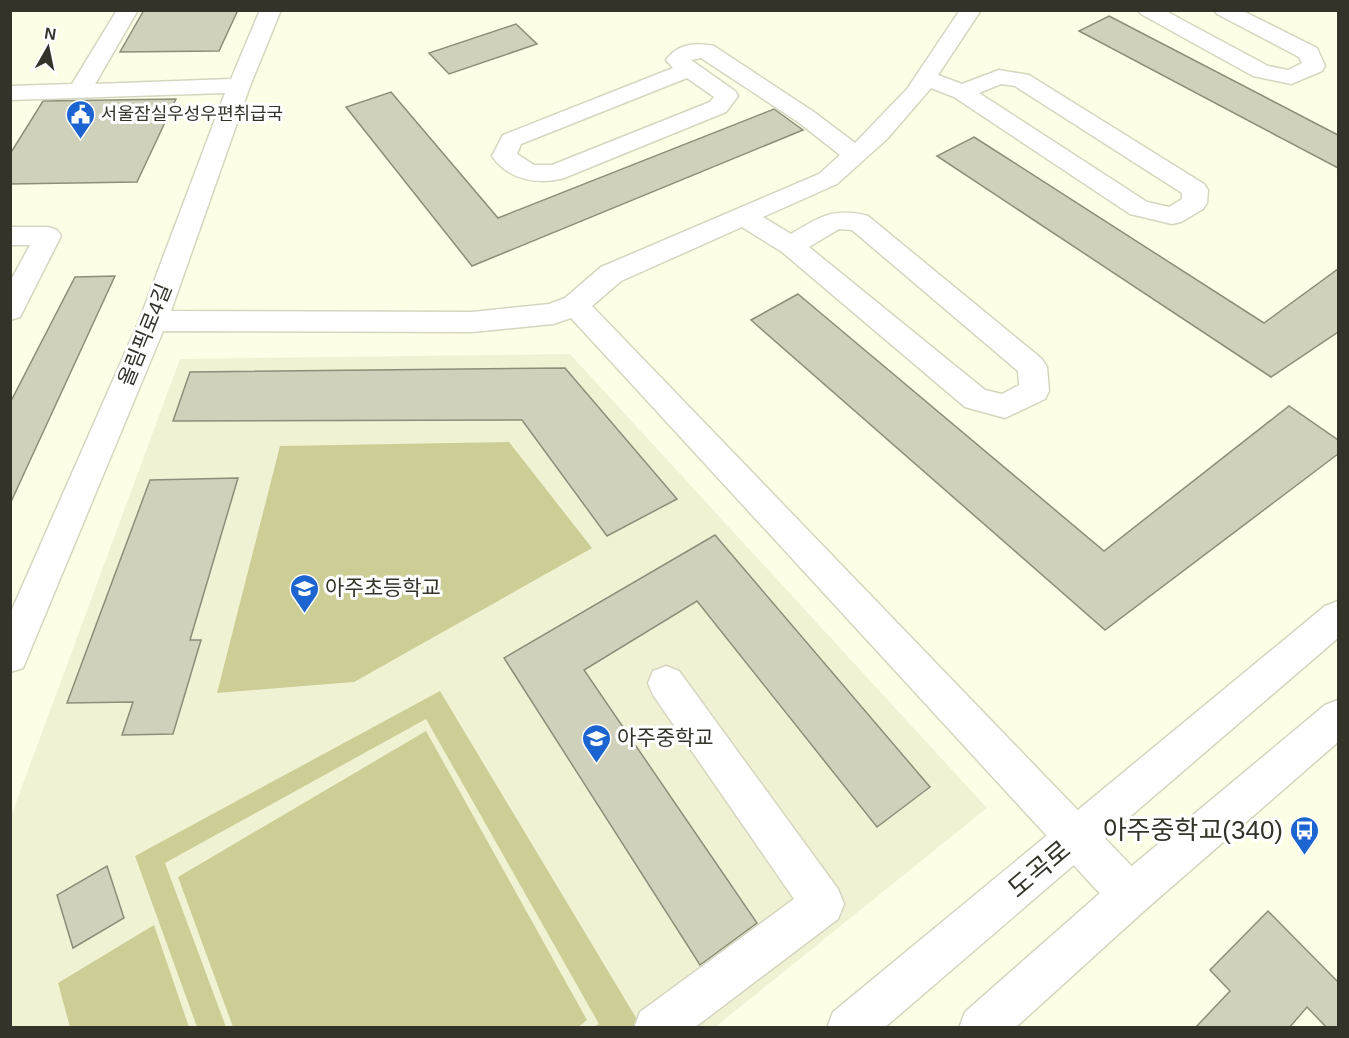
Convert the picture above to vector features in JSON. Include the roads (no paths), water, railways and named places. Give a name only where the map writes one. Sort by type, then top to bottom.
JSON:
[{"type":"street","points":[[79,91],[128,10]]},
{"type":"street","name":"올림픽로4길","points":[[13,646],[153,321],[239,86],[271,10]]},
{"type":"street","points":[[153,321],[472,322],[553,314],[575,305],[611,274],[828,179],[879,134],[916,93],[971,10]]},
{"type":"street","points":[[1148,10],[1261,71],[1291,77],[1314,66],[1309,52],[1224,10]]},
{"type":"street","points":[[690,69],[511,140],[504,156],[528,173],[555,173],[718,107],[727,96],[690,69],[676,60],[688,51],[706,51],[806,117],[855,155]]},
{"type":"street","points":[[926,78],[962,92],[1139,208],[1172,216],[1194,202],[1195,190],[1021,80],[999,77],[962,92]]},
{"type":"street","points":[[10,93],[239,86]]},
{"type":"street","points":[[743,216],[791,246],[976,399],[1005,406],[1034,391],[1032,367],[859,222],[834,220],[791,246]]},
{"type":"street","points":[[10,236],[48,236],[10,310]]},
{"type":"street","points":[[575,305],[1130,895]]},
{"type":"street","name":"도곡로","points":[[849,1028],[1338,617]]},
{"type":"street","points":[[656,1028],[823,904],[666,683]]},
{"type":"street","points":[[981,1028],[1130,895],[1338,717]]},
{"type":"place","name":"서울잠실우성우편취급국","points":[[80,140]]},
{"type":"place","name":"아주초등학교","points":[[304,614]]},
{"type":"place","name":"아주중학교","points":[[596,764]]},
{"type":"place","name":"아주중학교(340)","points":[[1304,856]]}]
